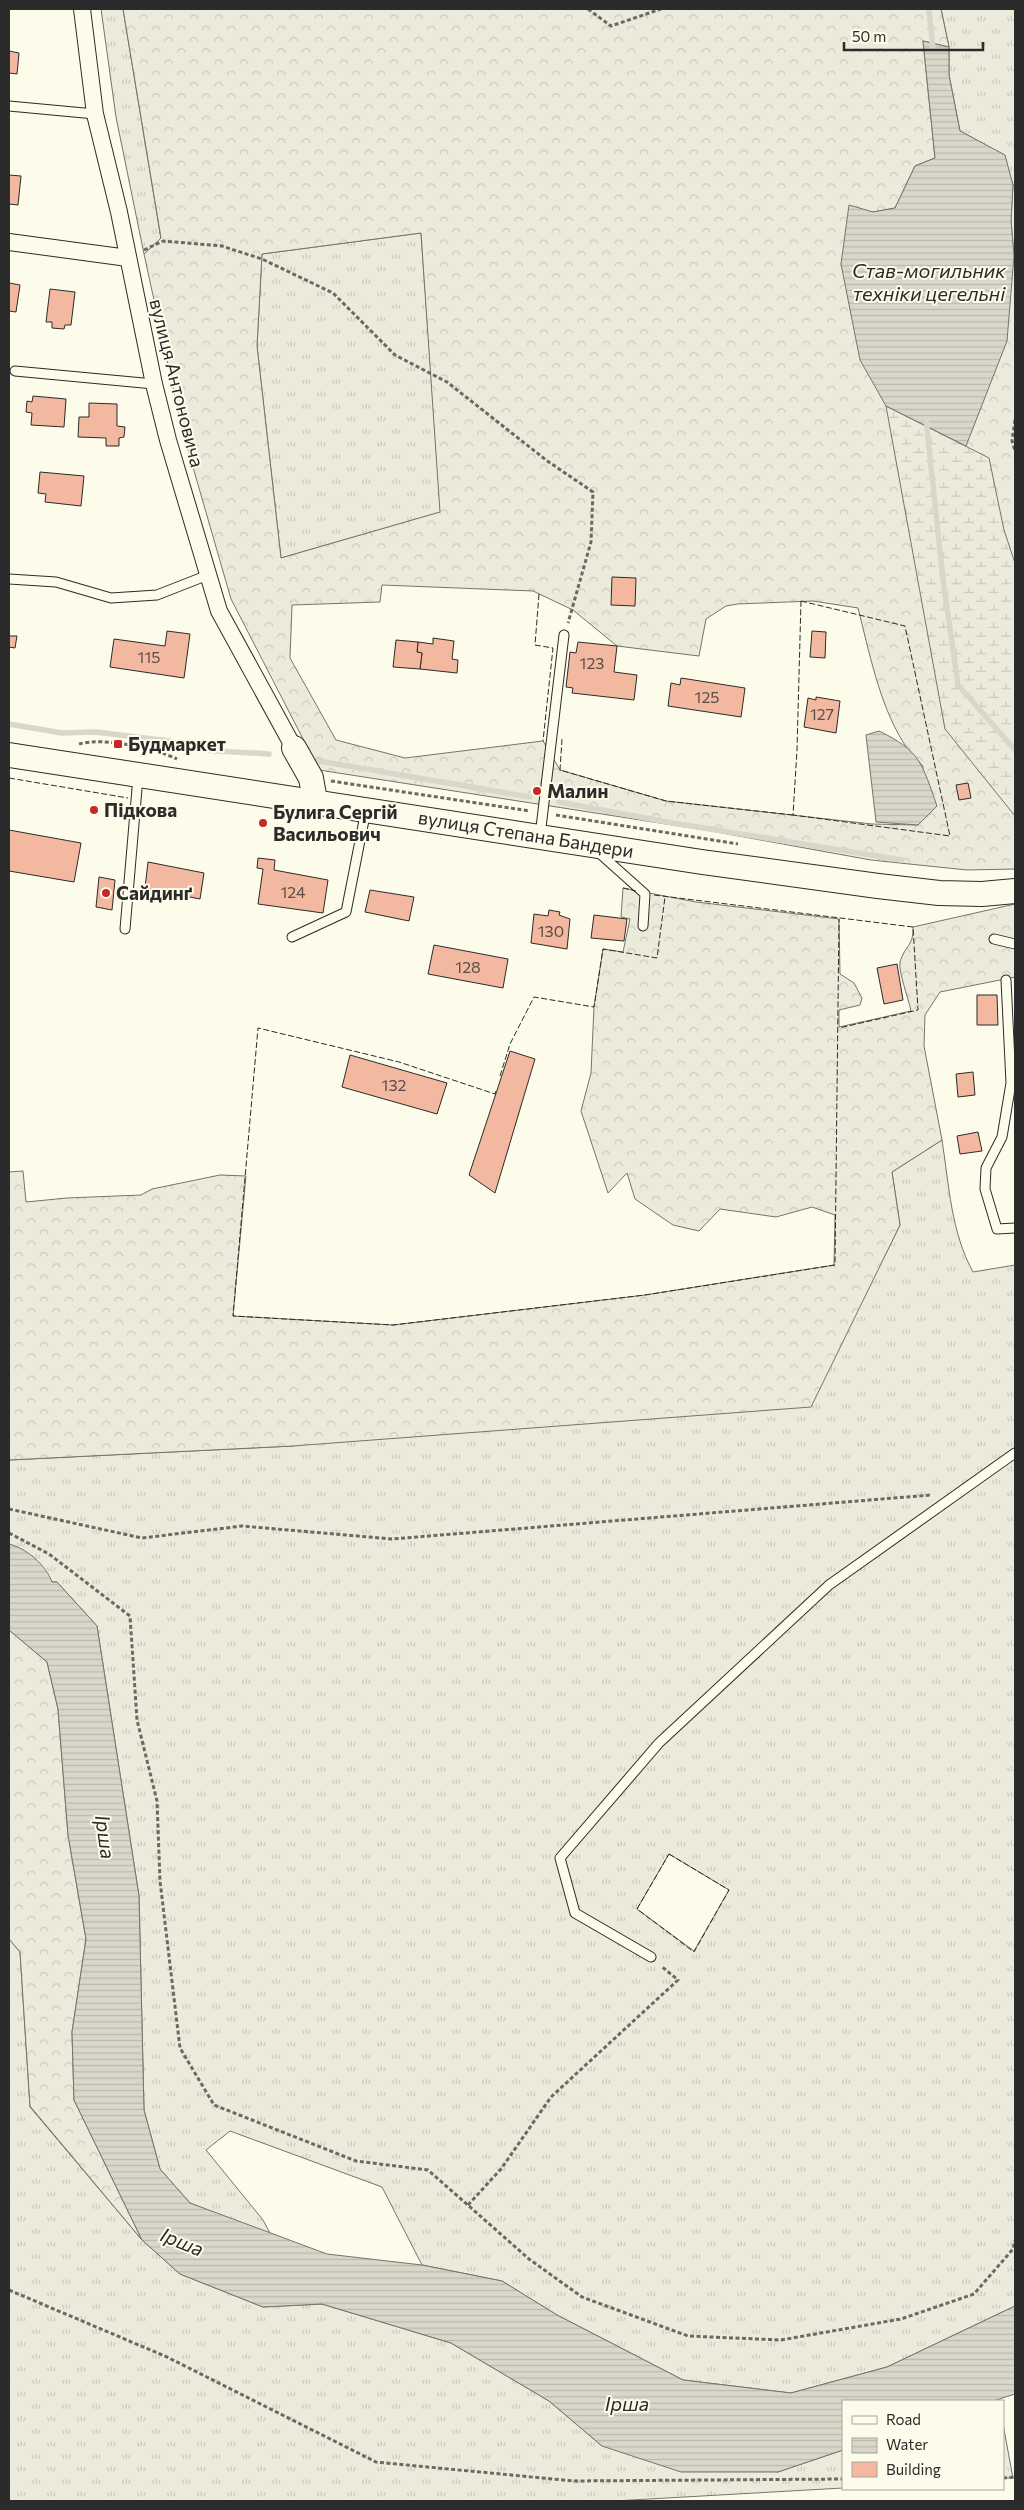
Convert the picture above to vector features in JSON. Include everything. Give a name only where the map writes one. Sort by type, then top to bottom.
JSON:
[{"type":"street","name":"вулиця Антоновича","points":[[80,9],[95,114],[119,212],[154,384],[218,611],[294,748]]},
{"type":"street","points":[[9,242],[128,258]]},
{"type":"street","points":[[294,748],[313,790]]},
{"type":"street","name":"вулиця Степана Бандери","points":[[9,755],[138,774],[313,790],[366,810],[913,891],[982,894],[1015,890]]},
{"type":"lane","points":[[9,106],[95,114]]},
{"type":"lane","points":[[15,370],[154,384]]},
{"type":"lane","points":[[9,579],[56,582],[111,598],[157,595],[208,575]]},
{"type":"lane","points":[[540,836],[564,635]]},
{"type":"lane","points":[[125,929],[138,774]]},
{"type":"lane","points":[[292,937],[346,912],[366,810]]},
{"type":"lane","points":[[588,844],[645,894],[643,926]]},
{"type":"lane","points":[[994,939],[1015,944]]},
{"type":"lane","points":[[1006,980],[1011,1083],[1002,1137],[986,1168],[984,1189],[998,1229],[1015,1228]]},
{"type":"lane","points":[[651,1958],[576,1914],[560,1858],[659,1743],[829,1585],[1015,1453]]},
{"type":"path","points":[[588,9],[611,26],[661,9]]},
{"type":"path","points":[[128,258],[163,241],[222,246],[262,259],[333,293],[395,355],[446,382],[546,460],[594,492],[591,542],[573,610],[564,635]]},
{"type":"path","points":[[1015,420],[1012,441],[1015,451]]},
{"type":"path","points":[[74,745],[90,741],[118,744],[165,753],[186,762]]},
{"type":"path","points":[[313,790],[544,812],[746,845]]},
{"type":"path","points":[[9,1509],[142,1538],[242,1526],[392,1539],[911,1497]]},
{"type":"path","points":[[9,1533],[49,1554],[130,1616],[137,1720],[157,1801],[160,1881],[180,2048],[214,2105],[356,2161],[428,2170],[529,2259],[582,2297],[688,2336],[781,2340],[902,2319],[974,2294],[1013,2249],[1015,2240]]},
{"type":"path","points":[[468,2205],[501,2169],[551,2097],[678,1980],[651,1958]]},
{"type":"path","points":[[9,2290],[166,2357],[376,2462],[573,2480],[842,2479]]},
{"type":"green space","points":[[101,9],[123,9],[161,239],[144,254],[116,117]]},
{"type":"green space","points":[[123,9],[941,9],[949,47],[923,41],[935,158],[915,166],[895,208],[873,212],[1014,256],[1011,220],[1013,185],[1015,184],[1015,869],[967,870],[871,860],[711,831],[319,770],[231,599],[182,429],[144,254],[161,238]],"holes":[[[421,233],[440,512],[281,558],[257,346],[262,254]],[[382,585],[533,591],[573,610],[617,646],[699,656],[706,619],[726,606],[813,601],[858,608],[887,711],[905,745],[923,766],[918,825],[872,824],[666,801],[560,770],[543,741],[405,758],[336,740],[290,658],[292,605],[380,602]]]},
{"type":"green space","points":[[941,9],[1015,9],[1015,184],[1013,185],[1004,155],[960,131],[949,75],[949,47]]},
{"type":"green space","points":[[421,233],[441,512],[281,558],[257,346],[262,254]]},
{"type":"green space","points":[[886,406],[989,458],[1004,530],[1015,563],[1015,816],[945,729]]},
{"type":"green space","points":[[623,888],[696,902],[839,919],[840,974],[854,983],[862,998],[860,1005],[839,1010],[839,1027],[911,1011],[902,979],[900,962],[911,942],[913,927],[1015,904],[1015,977],[940,992],[925,1015],[924,1046],[942,1140],[892,1172],[900,1225],[811,1407],[293,1446],[9,1460],[9,1172],[23,1171],[26,1202],[67,1198],[141,1195],[152,1189],[220,1175],[246,1176],[233,1316],[393,1325],[645,1295],[834,1265],[835,1215],[812,1207],[776,1217],[720,1209],[699,1231],[673,1225],[635,1199],[627,1173],[608,1193],[581,1111],[591,1073],[594,1007],[603,949],[623,952],[630,919],[621,917]]},
{"type":"green space","points":[[942,1140],[955,1225],[973,1272],[1015,1265],[1015,2306],[887,2367],[791,2393],[683,2380],[557,2315],[502,2281],[422,2265],[382,2187],[230,2131],[206,2150],[263,2220],[271,2235],[190,2203],[160,2169],[144,2110],[139,1896],[97,1626],[57,1582],[52,1582],[36,1560],[9,1544],[9,1460],[293,1446],[879,1267],[900,1225],[892,1172]],"holes":[[[669,1854],[729,1890],[694,1951],[637,1909]]]},
{"type":"green space","points":[[9,1630],[47,1662],[58,1709],[68,1835],[86,1939],[72,2032],[74,2100],[142,2240],[30,2106],[20,1952],[9,1939]]},
{"type":"green space","points":[[9,1939],[20,1952],[30,2107],[142,2240],[180,2274],[263,2307],[322,2304],[451,2343],[549,2401],[602,2446],[778,2472],[842,2450],[842,2488],[614,2501],[9,2501]]},
{"type":"green space","points":[[1004,2429],[1013,2478],[1004,2478]]},
{"type":"water","name":"Став-могильник техніки цегельні","points":[[923,41],[949,47],[949,75],[960,131],[1005,155],[1013,185],[1011,220],[1014,256],[1007,341],[966,446],[886,406],[860,360],[841,264],[849,205],[873,212],[895,208],[915,166],[935,158]]},
{"type":"water","points":[[879,731],[904,745],[912,752],[928,779],[937,806],[918,825],[876,822],[866,735]]},
{"type":"water","name":"Ірша","points":[[9,1544],[22,1549],[35,1558],[45,1569],[52,1582],[57,1582],[97,1626],[139,1896],[144,2110],[160,2169],[190,2203],[327,2254],[422,2265],[502,2281],[557,2315],[683,2380],[791,2393],[887,2367],[1015,2306],[1015,2394],[996,2400],[842,2400],[842,2450],[778,2472],[681,2472],[602,2446],[549,2401],[451,2343],[322,2304],[263,2307],[180,2274],[142,2240],[74,2100],[72,2032],[86,1939],[68,1835],[58,1709],[47,1662],[9,1630]]},
{"type":"building","points":[[9,51],[19,53],[17,74],[9,73]]},
{"type":"building","points":[[9,175],[21,176],[18,205],[9,204]]},
{"type":"building","points":[[9,283],[20,285],[16,312],[9,311]]},
{"type":"building","points":[[50,289],[75,292],[71,325],[65,325],[64,329],[52,328],[52,322],[46,322]]},
{"type":"building","points":[[33,396],[66,399],[64,427],[31,425],[32,413],[26,412],[27,401],[32,402]]},
{"type":"building","points":[[89,403],[117,404],[117,426],[125,427],[124,437],[119,438],[119,446],[106,446],[106,438],[78,437],[79,417],[89,417]]},
{"type":"building","points":[[40,472],[84,476],[81,506],[45,502],[46,494],[38,493]]},
{"type":"building","points":[[612,577],[636,578],[635,606],[611,605]]},
{"type":"building","points":[[167,631],[190,634],[184,678],[110,667],[114,639],[165,646]]},
{"type":"building","points":[[812,631],[826,632],[825,658],[810,657]]},
{"type":"building","points":[[9,636],[17,636],[15,648],[9,647]]},
{"type":"building","points":[[433,638],[454,641],[452,659],[458,660],[457,673],[420,669],[422,653],[417,652],[418,642],[433,644]]},
{"type":"building","points":[[396,640],[418,642],[417,652],[422,653],[420,669],[393,667]]},
{"type":"building","points":[[578,642],[617,646],[614,672],[637,675],[634,700],[572,693],[573,688],[566,687],[570,652],[576,653]]},
{"type":"building","points":[[681,678],[745,688],[741,717],[668,706],[671,683],[680,685]]},
{"type":"building","points":[[816,697],[840,701],[836,733],[804,727],[808,698],[816,700]]},
{"type":"building","points":[[968,783],[971,798],[959,800],[956,785]]},
{"type":"building","points":[[9,830],[81,843],[74,882],[9,871]]},
{"type":"building","points":[[258,858],[275,860],[274,870],[328,880],[323,913],[258,904],[263,869],[257,868]]},
{"type":"building","points":[[148,862],[204,873],[200,899],[145,888]]},
{"type":"building","name":"Сайдинґ","points":[[99,877],[115,880],[112,910],[96,907]]},
{"type":"building","points":[[370,890],[414,897],[409,921],[365,912]]},
{"type":"building","points":[[549,910],[560,912],[559,915],[570,919],[567,949],[531,943],[534,914],[548,916]]},
{"type":"building","points":[[594,915],[627,919],[624,941],[591,938]]},
{"type":"building","points":[[434,945],[508,959],[503,988],[428,974]]},
{"type":"building","points":[[897,964],[903,1000],[884,1004],[877,968]]},
{"type":"building","points":[[977,995],[997,995],[998,1025],[977,1025]]},
{"type":"building","points":[[510,1051],[535,1059],[495,1193],[469,1175]]},
{"type":"building","points":[[350,1055],[447,1083],[437,1114],[342,1087]]},
{"type":"building","points":[[973,1072],[975,1095],[958,1097],[956,1074]]},
{"type":"building","points":[[978,1132],[982,1151],[960,1154],[957,1136]]},
{"type":"waterway","points":[[929,9],[933,49]]},
{"type":"waterway","points":[[926,419],[943,580],[958,685],[1015,750]]},
{"type":"waterway","points":[[9,724],[62,733],[95,732],[170,741],[185,749],[269,754]]},
{"type":"waterway","points":[[313,760],[530,797]]},
{"type":"waterway","points":[[559,802],[667,822],[902,860]]},
{"type":"fence","points":[[539,594],[535,645],[553,648],[543,741]]},
{"type":"fence","points":[[801,601],[905,626],[950,836],[793,815],[797,750],[801,601]]},
{"type":"fence","points":[[562,739],[560,770],[666,801],[793,815]]},
{"type":"fence","points":[[9,778],[128,798]]},
{"type":"fence","points":[[623,888],[636,891]]},
{"type":"fence","points":[[654,895],[913,927],[918,1010],[839,1028]]},
{"type":"fence","points":[[500,1076],[510,1044],[534,997],[594,1007],[603,949],[657,958],[665,897]]},
{"type":"fence","points":[[496,1091],[495,1094],[399,1062],[258,1028],[233,1316],[393,1325],[645,1295],[835,1265],[839,919]]},
{"type":"fence","points":[[669,1854],[729,1890],[694,1952],[637,1909],[669,1854]]},
{"type":"place","name":"Будмаркет","points":[[118,744]]},
{"type":"place","name":"Малин","points":[[537,791]]},
{"type":"place","name":"Підкова","points":[[94,810]]},
{"type":"place","name":"Булига Сергій Васильович","points":[[263,823]]},
{"type":"place","name":"Сайдинґ","points":[[106,893]]}]
